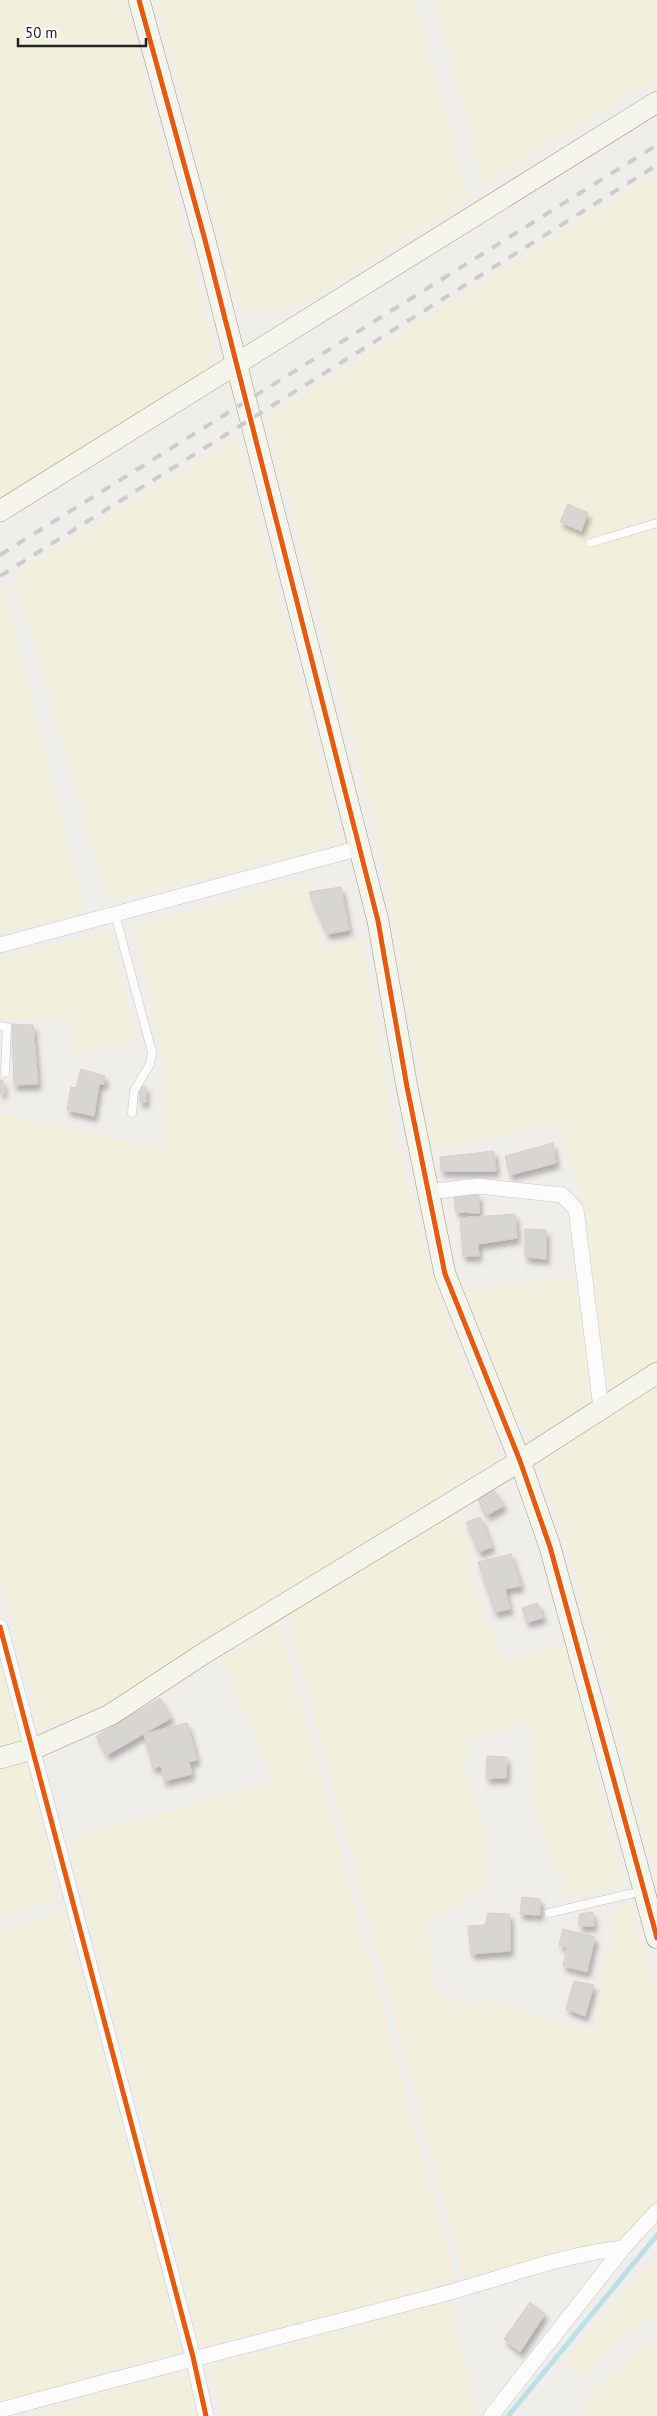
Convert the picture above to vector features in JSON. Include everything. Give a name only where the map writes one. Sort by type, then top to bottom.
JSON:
[{"type":"street","points":[[139,0],[205,240],[378,921],[445,1274],[520,1461],[550,1547],[657,1938]]},
{"type":"street","points":[[0,510],[657,102]]},
{"type":"street","points":[[0,945],[360,848]]},
{"type":"street","points":[[428,1192],[478,1186],[562,1195],[576,1209],[602,1408]]},
{"type":"street","points":[[0,1758],[33,1750],[110,1715],[206,1652],[520,1461],[657,1373]]},
{"type":"street","points":[[0,1627],[193,2357],[206,2416]]},
{"type":"street","points":[[491,2416],[623,2248],[657,2211]]},
{"type":"street","points":[[0,2410],[193,2357],[450,2292],[590,2252],[623,2248]]},
{"type":"lane","points":[[590,543],[657,524]]},
{"type":"lane","points":[[114,914],[152,1052],[150,1064],[134,1091],[132,1113]]},
{"type":"lane","points":[[0,1026],[7,1027],[5,1073]]},
{"type":"lane","points":[[549,1913],[644,1890]]},
{"type":"shaded area","points":[[0,0],[124,0],[216,356],[198,379],[0,500]]},
{"type":"shaded area","points":[[156,0],[414,0],[469,198],[303,303],[270,312],[239,310]]},
{"type":"shaded area","points":[[435,0],[657,0],[657,78],[484,184]]},
{"type":"shaded area","points":[[657,174],[657,1359],[608,1390],[584,1206],[560,1123],[434,1150],[378,835],[267,418]]},
{"type":"shaded area","points":[[238,437],[341,842],[109,902],[15,575]]},
{"type":"shaded area","points":[[2,582],[84,911],[0,933],[0,583]]},
{"type":"shaded area","points":[[307,879],[321,948],[362,939],[398,1147],[440,1304],[497,1449],[496,1459],[121,1697],[40,1730],[0,1582],[0,1114],[164,1149],[164,1069],[135,926]]},
{"type":"shaded area","points":[[111,930],[137,1040],[76,1053],[67,1015],[36,1022],[0,1018],[0,959]]},
{"type":"shaded area","points":[[574,1277],[594,1394],[587,1406],[540,1438],[519,1425],[466,1291]]},
{"type":"shaded area","points":[[657,1385],[657,1880],[570,1553],[541,1469],[545,1456]]},
{"type":"shaded area","points":[[456,1511],[473,1555],[465,1567],[505,1662],[564,1645],[624,1887],[568,1896],[532,1807],[530,1776],[536,1744],[530,1723],[468,1740],[465,1777],[483,1821],[487,1887],[428,1923],[434,1989],[461,2005],[482,2000],[592,2032],[617,1908],[631,1905],[657,1997],[657,2200],[622,2237],[464,2277],[288,1615]]},
{"type":"shaded area","points":[[279,1623],[456,2282],[201,2347],[68,1840],[275,1782],[222,1661]]},
{"type":"shaded area","points":[[0,1654],[23,1744],[0,1751]]},
{"type":"shaded area","points":[[24,1764],[29,1768],[59,1900],[0,1916],[0,1770]]},
{"type":"shaded area","points":[[64,1913],[183,2352],[0,2402],[0,1929]]},
{"type":"shaded area","points":[[657,2257],[657,2314],[613,2344],[578,2377],[562,2362]]},
{"type":"shaded area","points":[[451,2301],[477,2416],[223,2416],[208,2368]]},
{"type":"shaded area","points":[[657,2338],[657,2416],[581,2416],[593,2391],[639,2349]]},
{"type":"shaded area","points":[[190,2371],[202,2416],[23,2416]]},
{"type":"building","points":[[568,504],[588,513],[581,531],[560,522]]},
{"type":"building","points":[[341,887],[349,930],[327,934],[309,892]]},
{"type":"building","points":[[12,1024],[33,1025],[38,1084],[14,1085]]},
{"type":"building","points":[[81,1069],[105,1076],[104,1084],[99,1084],[94,1116],[67,1110],[71,1087],[76,1088]]},
{"type":"building","points":[[0,1080],[3,1080],[4,1093],[0,1093]]},
{"type":"building","points":[[146,1086],[146,1102],[140,1102],[139,1087]]},
{"type":"building","points":[[553,1143],[556,1163],[510,1175],[505,1156]]},
{"type":"building","points":[[494,1151],[496,1171],[441,1171],[440,1157]]},
{"type":"building","points":[[454,1194],[479,1195],[479,1213],[456,1212]]},
{"type":"building","points":[[515,1214],[517,1238],[478,1244],[479,1256],[463,1256],[460,1218]]},
{"type":"building","points":[[525,1229],[546,1230],[546,1259],[525,1257]]},
{"type":"building","points":[[494,1490],[504,1506],[487,1515],[478,1500]]},
{"type":"building","points":[[480,1517],[492,1547],[479,1552],[466,1522]]},
{"type":"building","points":[[511,1554],[521,1586],[505,1589],[510,1609],[495,1612],[478,1562]]},
{"type":"building","points":[[538,1603],[543,1618],[527,1622],[522,1608]]},
{"type":"building","points":[[160,1698],[171,1718],[107,1755],[96,1736]]},
{"type":"building","points":[[187,1723],[197,1760],[189,1762],[192,1774],[164,1781],[161,1766],[153,1768],[144,1734]]},
{"type":"building","points":[[487,1756],[507,1757],[506,1778],[486,1778]]},
{"type":"building","points":[[522,1897],[540,1899],[540,1915],[520,1914]]},
{"type":"building","points":[[593,1912],[594,1926],[579,1926],[579,1914]]},
{"type":"building","points":[[488,1913],[510,1914],[510,1951],[471,1954],[468,1926],[485,1925]]},
{"type":"building","points":[[563,1929],[595,1937],[587,1972],[563,1966],[567,1947],[559,1945]]},
{"type":"building","points":[[574,1981],[594,1985],[585,2016],[566,2009]]},
{"type":"building","points":[[530,2302],[545,2314],[520,2352],[504,2339]]},
{"type":"waterway","points":[[508,2416],[657,2235]]},
{"type":"railway","points":[[0,555],[657,145]]},
{"type":"railway","points":[[0,576],[657,165]]},
{"type":"cycle path","points":[[139,0],[205,240],[378,921],[407,1087],[445,1274],[520,1461],[550,1547],[657,1938]]},
{"type":"cycle path","points":[[0,1627],[193,2357],[206,2416]]}]
